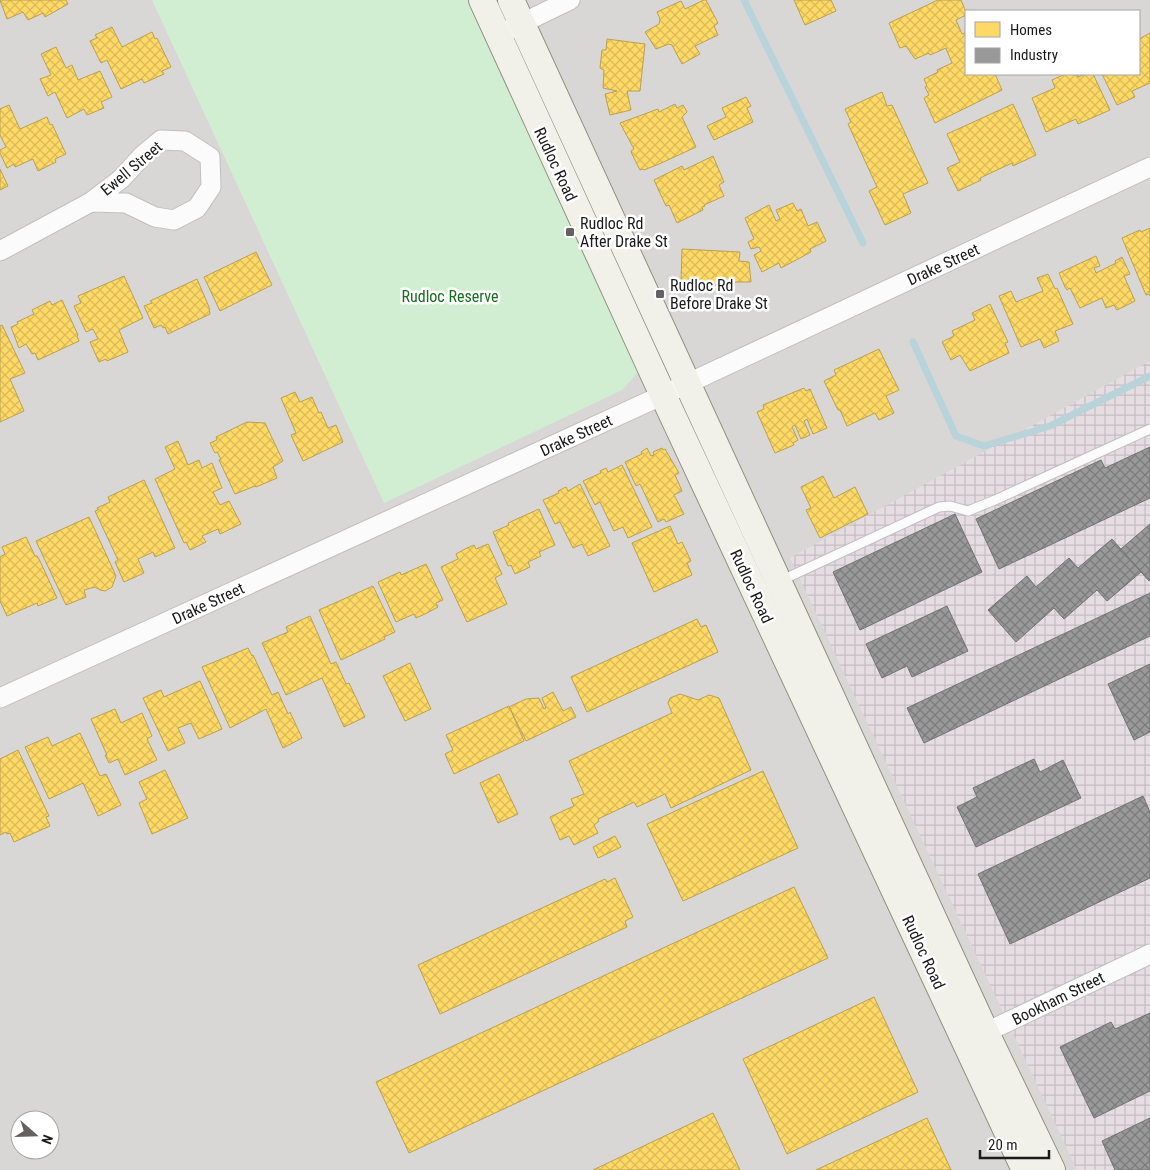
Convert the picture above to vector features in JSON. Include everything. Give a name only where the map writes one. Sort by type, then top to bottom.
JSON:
[{"type":"main road","name":"Rudloc Road","points":[[482,0],[510,29],[688,382],[779,582],[976,1037],[1025,1170]]},
{"type":"main road","name":"Rudloc Road","points":[[511,0],[510,29],[529,105],[663,395],[976,1037],[1052,1170]]},
{"type":"street","points":[[510,29],[570,0]]},
{"type":"street","name":"Ewell Street","points":[[0,251],[91,202],[121,178],[143,155],[161,140],[185,141],[210,157],[211,187],[197,208],[174,220],[155,217],[126,203],[91,202]]},
{"type":"street","name":"Drake Street","points":[[0,698],[663,395],[1150,167]]},
{"type":"street","name":"Bookham Street","points":[[976,1037],[1150,954]]},
{"type":"lane","points":[[779,582],[938,507],[950,506],[968,511],[1150,428]]},
{"type":"shaded area","points":[[0,0],[1150,0],[1150,1170],[0,1170]]},
{"type":"shaded area","points":[[1150,361],[1150,1170],[1077,1170],[790,558]]},
{"type":"green space","name":"Rudloc Reserve","points":[[152,0],[474,0],[640,370],[622,390],[384,503]]},
{"type":"building: Homes","points":[[0,0],[66,0],[68,4],[45,17],[43,13],[28,20],[23,12],[7,19]]},
{"type":"building: Homes","points":[[706,0],[718,23],[714,26],[718,35],[695,46],[700,54],[682,64],[672,45],[669,44],[656,49],[645,32],[659,24],[660,19],[657,12],[681,1],[685,9]]},
{"type":"building: Homes","points":[[794,0],[831,0],[836,11],[805,25]]},
{"type":"building: Homes","points":[[938,0],[961,0],[965,10],[965,16],[956,20],[962,34],[965,32],[965,75],[995,75],[1002,90],[935,123],[924,98],[929,95],[924,79],[952,63],[946,48],[915,59],[906,46],[900,48],[889,23]]},
{"type":"building: Homes","points":[[112,27],[122,47],[152,32],[155,39],[157,38],[171,67],[162,71],[164,74],[144,83],[142,79],[121,89],[107,60],[101,63],[90,41],[97,38],[95,35]]},
{"type":"building: Homes","points":[[1150,33],[1150,83],[1132,91],[1135,97],[1117,105],[1102,75],[1140,75],[1140,38]]},
{"type":"building: Homes","points":[[607,39],[645,44],[640,91],[627,91],[631,110],[610,115],[605,94],[617,91],[603,88],[604,70],[600,68],[602,50],[606,50]]},
{"type":"building: Homes","points":[[56,47],[66,68],[72,65],[78,80],[100,71],[112,97],[101,102],[104,108],[87,115],[84,109],[67,118],[55,92],[48,96],[40,79],[51,75],[41,54]]},
{"type":"building: Homes","points":[[1063,75],[1077,75],[1078,77],[1093,75],[1110,110],[1078,124],[1076,119],[1046,132],[1032,98],[1055,88],[1052,80]]},
{"type":"building: Homes","points":[[882,92],[887,106],[892,105],[928,183],[903,194],[911,213],[885,225],[869,191],[877,187],[848,124],[851,122],[845,109]]},
{"type":"building: Homes","points":[[746,97],[751,106],[747,108],[753,122],[714,140],[707,126],[726,117],[722,108]]},
{"type":"building: Homes","points":[[675,104],[677,108],[683,105],[687,112],[682,117],[696,147],[659,164],[640,170],[631,151],[634,149],[620,123],[658,109],[659,112]]},
{"type":"building: Homes","points":[[1013,104],[1036,155],[1013,166],[1012,163],[958,191],[947,168],[960,162],[947,134]]},
{"type":"building: Homes","points":[[9,105],[20,129],[47,117],[66,154],[55,159],[56,162],[38,171],[33,159],[15,167],[14,164],[7,168],[0,153],[0,150],[6,147],[0,135],[0,109]]},
{"type":"building: Homes","points":[[713,156],[724,182],[719,185],[724,196],[704,205],[702,207],[703,210],[677,223],[669,205],[666,206],[654,180],[682,166],[684,170]]},
{"type":"building: Homes","points":[[0,169],[8,186],[0,190]]},
{"type":"building: Homes","points":[[793,203],[797,211],[801,209],[808,226],[817,222],[826,241],[810,249],[811,252],[781,268],[779,263],[762,272],[754,255],[761,251],[759,247],[751,249],[748,242],[754,239],[745,218],[769,205],[776,221],[780,219],[776,210]]},
{"type":"building: Homes","points":[[1150,228],[1150,296],[1149,294],[1146,295],[1122,238]]},
{"type":"building: Homes","points":[[682,249],[740,252],[739,261],[749,262],[751,282],[732,282],[729,286],[681,283]]},
{"type":"building: Homes","points":[[256,252],[272,285],[220,311],[204,277]]},
{"type":"building: Homes","points":[[1096,256],[1100,266],[1094,268],[1096,273],[1116,263],[1115,261],[1122,257],[1130,274],[1124,276],[1135,301],[1117,310],[1114,305],[1106,308],[1102,298],[1080,308],[1070,288],[1067,290],[1065,287],[1059,273]]},
{"type":"building: Homes","points":[[1048,274],[1055,289],[1057,288],[1073,324],[1055,331],[1059,341],[1044,348],[1040,339],[1021,347],[999,296],[1011,291],[1016,302],[1043,291],[1037,278]]},
{"type":"building: Homes","points":[[124,276],[143,318],[119,330],[128,352],[107,361],[106,359],[99,362],[90,342],[98,339],[93,329],[86,332],[74,306],[81,303],[78,296]]},
{"type":"building: Homes","points":[[197,279],[210,314],[168,334],[165,327],[163,328],[161,325],[154,328],[144,306],[152,303],[150,301]]},
{"type":"building: Homes","points":[[62,300],[79,341],[38,360],[35,353],[32,354],[26,344],[19,348],[11,327],[34,314],[32,310],[50,301],[52,305]]},
{"type":"building: Homes","points":[[990,304],[1008,342],[1005,343],[1009,353],[970,371],[960,355],[951,360],[942,342],[954,336],[952,331],[975,320],[972,313]]},
{"type":"building: Homes","points":[[2,325],[25,373],[10,379],[24,411],[0,422],[0,326]]},
{"type":"building: Homes","points":[[879,349],[899,390],[886,396],[894,413],[879,420],[875,413],[847,426],[824,381],[836,375],[834,370]]},
{"type":"building: Homes","points":[[804,388],[806,391],[810,389],[827,428],[813,434],[807,419],[804,421],[810,435],[801,439],[795,425],[793,426],[798,440],[793,443],[794,445],[775,453],[757,412],[764,409],[763,405]]},
{"type":"building: Homes","points":[[295,392],[300,402],[312,397],[328,428],[336,425],[343,442],[303,461],[291,435],[296,433],[281,398]]},
{"type":"building: Homes","points":[[247,422],[265,423],[283,461],[273,467],[277,478],[235,494],[219,460],[221,459],[217,452],[215,453],[210,443],[217,440],[216,437]]},
{"type":"building: Homes","points":[[178,441],[188,465],[199,460],[202,468],[212,463],[222,488],[213,492],[220,505],[229,501],[241,524],[220,534],[218,529],[202,536],[206,542],[190,550],[186,542],[184,543],[155,479],[175,469],[165,447]]},
{"type":"building: Homes","points":[[647,448],[651,456],[654,455],[653,452],[662,448],[663,450],[665,449],[679,473],[675,475],[682,491],[674,495],[684,514],[666,522],[664,519],[658,522],[640,484],[636,486],[625,462],[642,454],[641,452]]},
{"type":"building: Homes","points":[[622,465],[652,527],[628,538],[623,527],[614,531],[600,502],[595,505],[583,481],[601,473],[600,471],[606,468],[608,472]]},
{"type":"building: Homes","points":[[823,476],[834,498],[855,487],[868,514],[820,538],[806,510],[811,508],[801,487]]},
{"type":"building: Homes","points":[[144,480],[175,548],[155,557],[153,552],[138,559],[144,573],[124,582],[115,562],[118,560],[95,511],[98,510],[97,508],[110,502],[108,497]]},
{"type":"building: Homes","points":[[580,484],[610,546],[588,556],[582,544],[573,548],[560,522],[555,524],[543,500],[559,493],[558,491],[566,487],[568,491]]},
{"type":"building: Homes","points":[[539,509],[555,545],[539,552],[541,556],[528,562],[530,567],[515,574],[511,565],[508,566],[493,532]]},
{"type":"building: Homes","points":[[89,517],[116,576],[112,587],[105,591],[95,587],[84,590],[86,597],[66,605],[36,541]]},
{"type":"building: Homes","points":[[670,526],[678,544],[682,542],[691,561],[687,563],[692,575],[654,592],[632,543]]},
{"type":"building: Homes","points":[[26,537],[35,556],[39,559],[57,598],[38,606],[37,603],[7,616],[0,601],[0,557],[5,554],[2,547]]},
{"type":"building: Homes","points":[[488,544],[502,574],[495,578],[507,604],[467,622],[441,567],[458,559],[456,554],[465,549],[474,545],[476,549]]},
{"type":"building: Homes","points":[[426,564],[443,600],[436,603],[438,607],[427,613],[416,618],[414,614],[396,622],[378,582],[400,572],[401,575]]},
{"type":"building: Homes","points":[[373,586],[395,632],[384,637],[385,639],[341,660],[319,610]]},
{"type":"building: Homes","points":[[310,616],[331,664],[336,662],[346,684],[349,683],[365,717],[344,727],[322,678],[286,695],[262,643],[288,632],[286,627]]},
{"type":"building: Homes","points":[[697,619],[701,627],[706,625],[718,652],[587,712],[571,677]]},
{"type":"building: Homes","points":[[248,648],[272,695],[278,692],[302,738],[283,748],[266,709],[230,728],[202,667]]},
{"type":"building: Homes","points":[[410,663],[431,709],[405,721],[383,676]]},
{"type":"building: Homes","points":[[200,681],[222,729],[199,739],[191,723],[178,728],[185,743],[168,751],[143,698],[161,690],[164,697]]},
{"type":"building: Homes","points":[[553,692],[563,711],[571,707],[576,717],[526,741],[509,707],[526,699],[539,698],[544,709],[546,708],[542,698]]},
{"type":"building: Homes","points":[[680,694],[698,700],[709,695],[719,698],[751,770],[671,808],[665,794],[637,807],[634,802],[598,819],[599,821],[594,825],[598,833],[574,845],[569,836],[560,840],[550,817],[574,806],[571,799],[584,794],[569,761],[672,713],[668,703],[670,698]]},
{"type":"building: Homes","points":[[509,706],[524,741],[454,774],[445,754],[453,750],[446,735]]},
{"type":"building: Homes","points":[[115,709],[121,723],[142,713],[152,736],[147,739],[157,760],[125,775],[118,759],[109,763],[91,719]]},
{"type":"building: Homes","points":[[80,733],[100,776],[106,774],[121,805],[98,816],[83,783],[49,799],[25,747],[48,737],[52,746]]},
{"type":"building: Homes","points":[[18,750],[49,816],[46,817],[50,826],[14,842],[10,833],[7,834],[6,832],[0,835],[0,759]]},
{"type":"building: Homes","points":[[165,770],[188,818],[152,834],[139,803],[147,799],[139,782]]},
{"type":"building: Homes","points":[[763,771],[798,848],[683,901],[647,824]]},
{"type":"building: Homes","points":[[499,774],[518,814],[498,823],[480,783]]},
{"type":"building: Homes","points":[[615,836],[621,847],[598,858],[593,847]]},
{"type":"building: Homes","points":[[615,878],[633,917],[625,921],[627,927],[440,1014],[418,965],[605,879],[607,882]]},
{"type":"building: Homes","points":[[794,887],[828,958],[409,1153],[376,1082]]},
{"type":"building: Homes","points":[[874,997],[918,1092],[787,1154],[743,1059]]},
{"type":"building: Homes","points":[[713,1113],[740,1170],[593,1170]]},
{"type":"building: Homes","points":[[927,1118],[951,1170],[816,1170]]},
{"type":"building: Industry","points":[[1150,447],[1150,498],[999,569],[976,519],[1101,460],[1105,468]]},
{"type":"building: Industry","points":[[955,514],[982,572],[860,630],[833,572]]},
{"type":"building: Industry","points":[[1150,524],[1150,579],[1149,581],[1121,549]]},
{"type":"building: Industry","points":[[1112,539],[1141,572],[1107,601],[1097,590],[1064,619],[1054,608],[1016,642],[988,610],[1027,576],[1036,587],[1069,558],[1078,568]]},
{"type":"building: Industry","points":[[1150,593],[1150,636],[924,743],[907,708]]},
{"type":"building: Industry","points":[[947,606],[968,651],[912,677],[907,666],[882,678],[866,644]]},
{"type":"building: Industry","points":[[1150,664],[1150,732],[1134,740],[1108,684]]},
{"type":"building: Industry","points":[[1034,759],[1040,772],[1063,760],[1081,798],[976,847],[957,807],[977,797],[973,788]]},
{"type":"building: Industry","points":[[1143,796],[1150,812],[1150,878],[1010,944],[978,874]]},
{"type":"building: Industry","points":[[1150,1013],[1150,1091],[1094,1118],[1060,1047],[1111,1022],[1115,1029]]},
{"type":"building: Industry","points":[[1150,1118],[1150,1170],[1115,1170],[1102,1141]]},
{"type":"waterway","points":[[744,0],[863,243]]},
{"type":"waterway","points":[[913,342],[956,436],[984,446],[1050,426],[1150,376]]},
{"type":"place","name":"Rudloc Rd After Drake St","points":[[570,232]]},
{"type":"place","name":"Rudloc Rd Before Drake St","points":[[660,294]]}]
